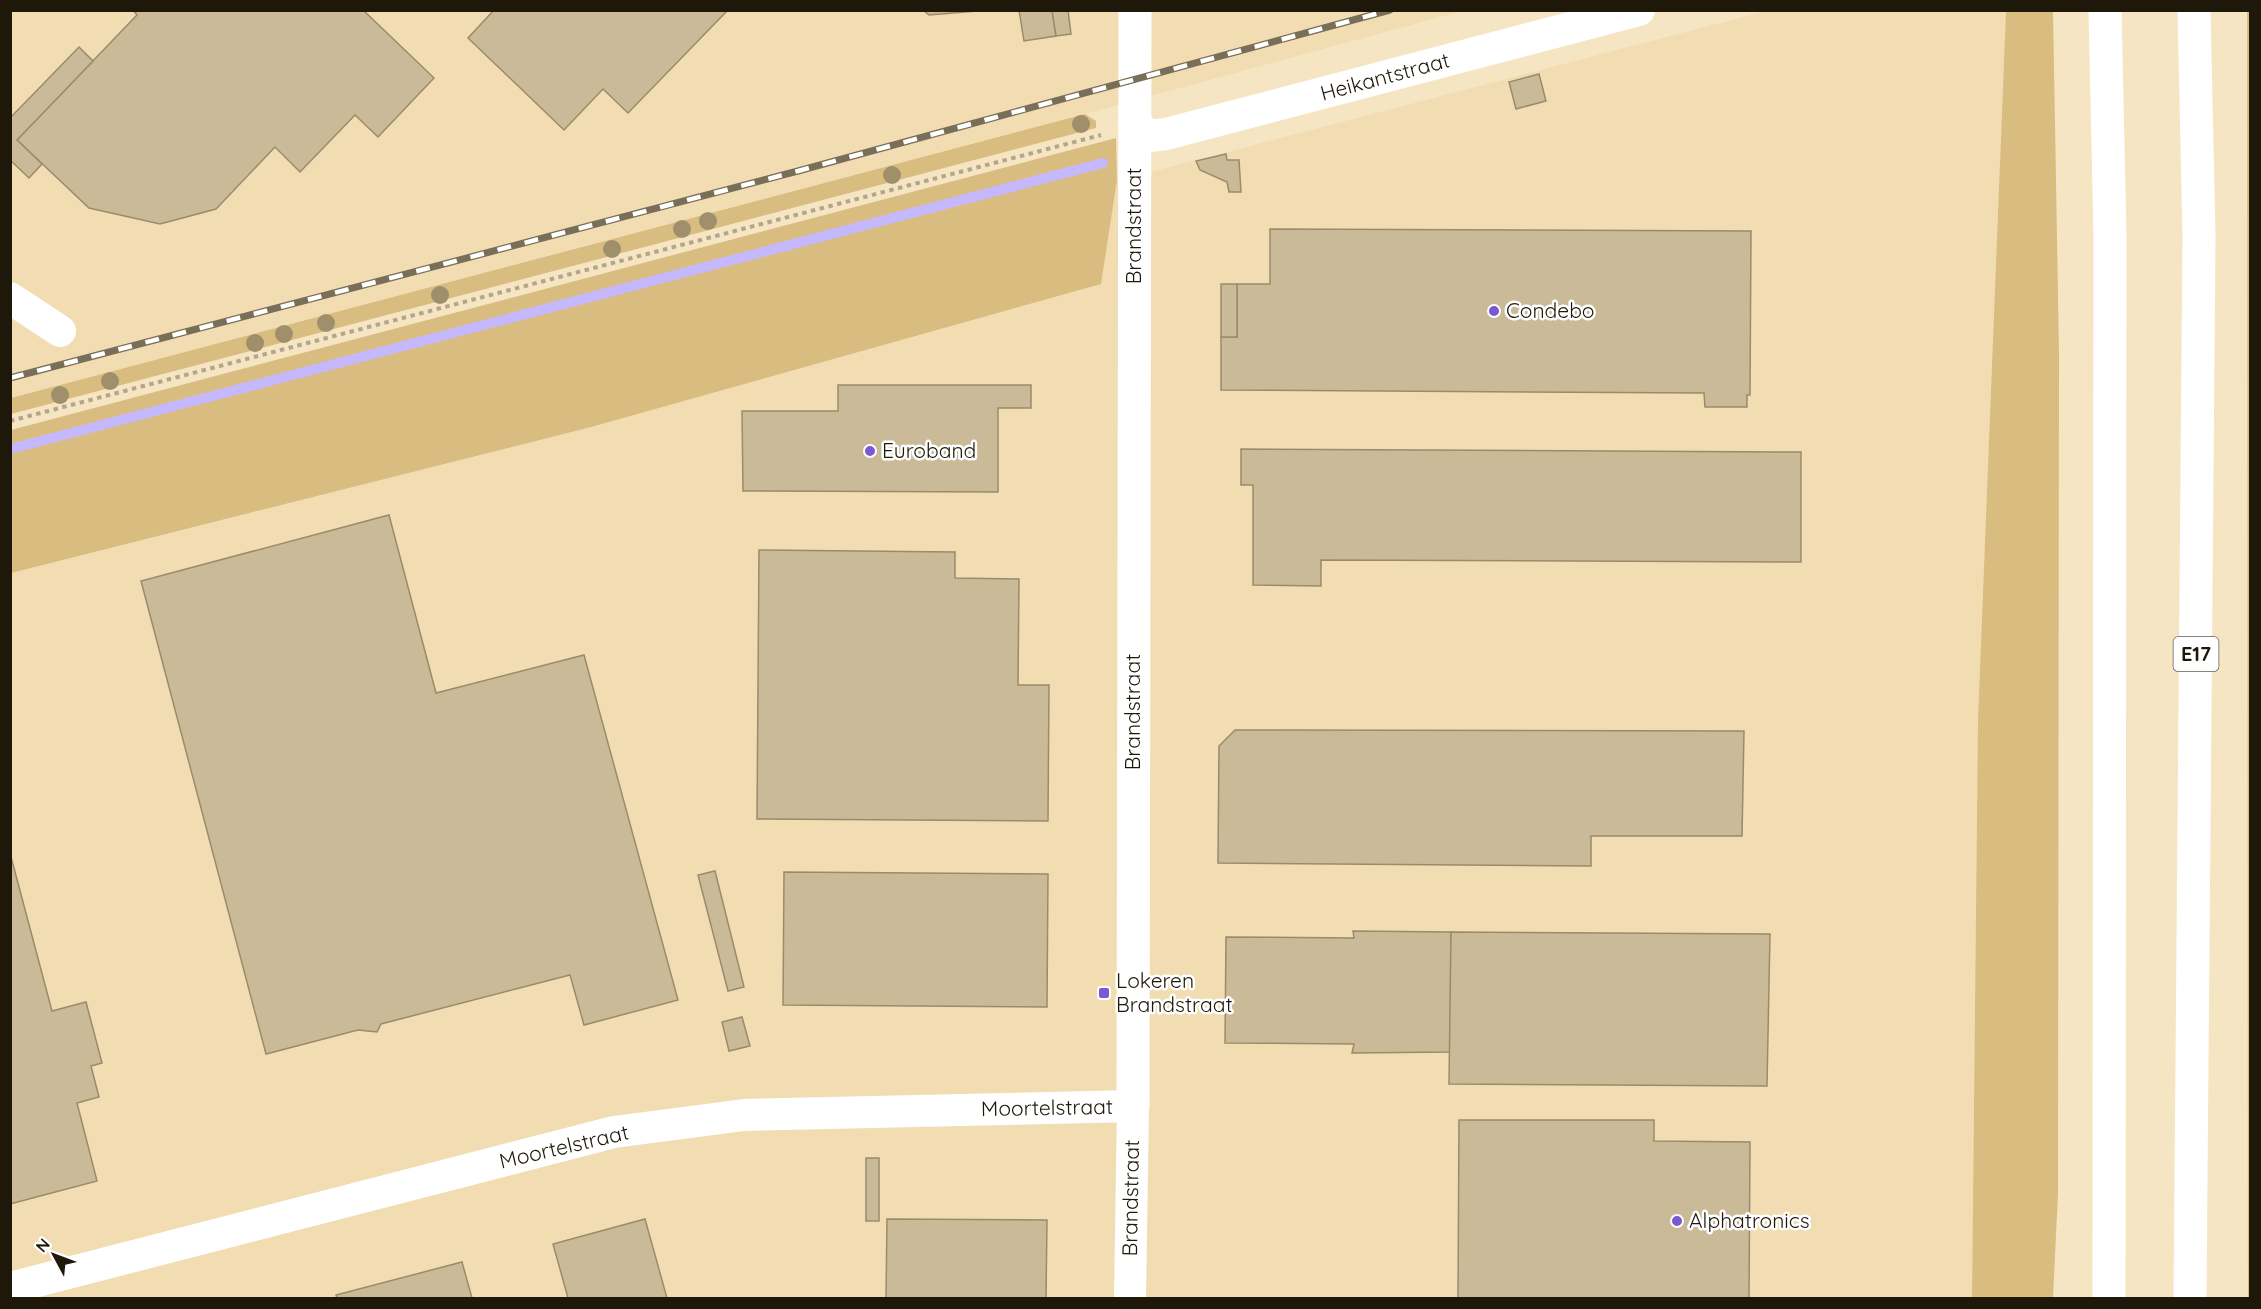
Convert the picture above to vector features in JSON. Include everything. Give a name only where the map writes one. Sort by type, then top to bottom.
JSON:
[{"type":"main road","name":"Brandstraat","points":[[1133,1106],[1135,10]]},
{"type":"main road","points":[[2105,10],[2109,236],[2109,1299]]},
{"type":"main road","name":"E17","points":[[2190,1299],[2199,236],[2194,10]]},
{"type":"street","name":"Heikantstraat","points":[[1134,125],[1150,136],[1166,134],[1639,10]]},
{"type":"street","points":[[10,298],[60,331]]},
{"type":"street","name":"Moortelstraat","points":[[10,1288],[614,1132],[744,1114],[1133,1106]]},
{"type":"street","name":"Brandstraat","points":[[1130,1299],[1133,1106]]},
{"type":"path","points":[[10,422],[1134,125]]},
{"type":"shaded area","points":[[11,11],[1462,11],[1085,114],[11,398]]},
{"type":"shaded area","points":[[1766,11],[2006,11],[1978,719],[1972,1298],[11,1298],[11,470]]},
{"type":"shaded area","points":[[2006,11],[2053,11],[2059,353],[2058,1193],[2053,1298],[1972,1298],[1978,719]]},
{"type":"shaded area","points":[[2247,11],[2250,11],[2250,1298],[2248,1298]]},
{"type":"shaded area","points":[[1085,114],[1096,121],[1096,128],[11,414],[11,398]]},
{"type":"shaded area","points":[[1116,138],[1117,180],[1101,284],[591,427],[11,573],[11,430]]},
{"type":"building","points":[[133,10],[363,10],[434,78],[378,137],[355,115],[300,172],[275,147],[216,209],[160,224],[89,208],[17,140],[137,15]]},
{"type":"building","points":[[494,10],[728,10],[628,113],[603,89],[564,130],[468,38]]},
{"type":"building","points":[[923,10],[990,10],[929,15]]},
{"type":"building","points":[[1019,10],[1052,10],[1056,36],[1024,41]]},
{"type":"building","points":[[1052,10],[1068,10],[1071,34],[1056,36]]},
{"type":"building","points":[[79,47],[93,61],[17,140],[42,164],[29,178],[10,160],[10,118]]},
{"type":"building","points":[[1539,74],[1546,101],[1516,109],[1509,82]]},
{"type":"building","points":[[1226,154],[1227,160],[1239,160],[1241,192],[1229,192],[1227,182],[1200,170],[1196,161]]},
{"type":"building","name":"Condebo","points":[[1270,229],[1751,231],[1750,395],[1747,395],[1747,407],[1705,407],[1704,393],[1221,390],[1221,337],[1237,337],[1237,284],[1270,284]]},
{"type":"building","points":[[1221,284],[1237,284],[1237,337],[1221,337]]},
{"type":"building","name":"Euroband","points":[[838,385],[1031,385],[1031,408],[998,408],[998,492],[743,491],[742,411],[838,411]]},
{"type":"building","points":[[1241,449],[1801,452],[1801,562],[1321,560],[1321,586],[1253,585],[1253,485],[1241,485]]},
{"type":"building","points":[[389,515],[436,693],[584,655],[678,1000],[584,1025],[570,975],[381,1024],[377,1032],[358,1030],[266,1054],[141,581]]},
{"type":"building","points":[[759,550],[955,552],[955,578],[1019,579],[1018,685],[1049,685],[1048,821],[757,819]]},
{"type":"building","points":[[1235,730],[1744,731],[1742,836],[1591,836],[1591,866],[1218,863],[1219,746]]},
{"type":"building","points":[[10,853],[52,1011],[86,1002],[102,1063],[91,1066],[99,1097],[77,1103],[97,1181],[10,1204]]},
{"type":"building","points":[[715,871],[744,987],[728,991],[698,875]]},
{"type":"building","points":[[784,872],[1048,874],[1047,1007],[783,1005]]},
{"type":"building","points":[[1353,931],[1451,932],[1450,1052],[1352,1053],[1354,1044],[1225,1043],[1226,937],[1354,938]]},
{"type":"building","points":[[1451,932],[1770,934],[1767,1086],[1449,1084]]},
{"type":"building","points":[[742,1017],[750,1046],[729,1051],[722,1022]]},
{"type":"building","points":[[1459,1120],[1654,1120],[1654,1141],[1750,1142],[1749,1298],[1458,1298]]},
{"type":"building","points":[[866,1158],[879,1158],[879,1221],[866,1221]]},
{"type":"building","points":[[645,1219],[667,1298],[568,1298],[553,1244]]},
{"type":"building","points":[[887,1219],[1047,1220],[1046,1298],[886,1298]]},
{"type":"building","points":[[462,1262],[472,1298],[337,1298],[336,1295]]},
{"type":"waterway","points":[[10,449],[1103,163]]},
{"type":"railway","points":[[10,378],[798,171],[1390,10]]},
{"type":"place","name":"Condebo","points":[[1494,311]]},
{"type":"place","name":"Euroband","points":[[870,451]]},
{"type":"place","name":"Lokeren Brandstraat","points":[[1104,993]]},
{"type":"place","name":"Alphatronics","points":[[1677,1221]]}]
